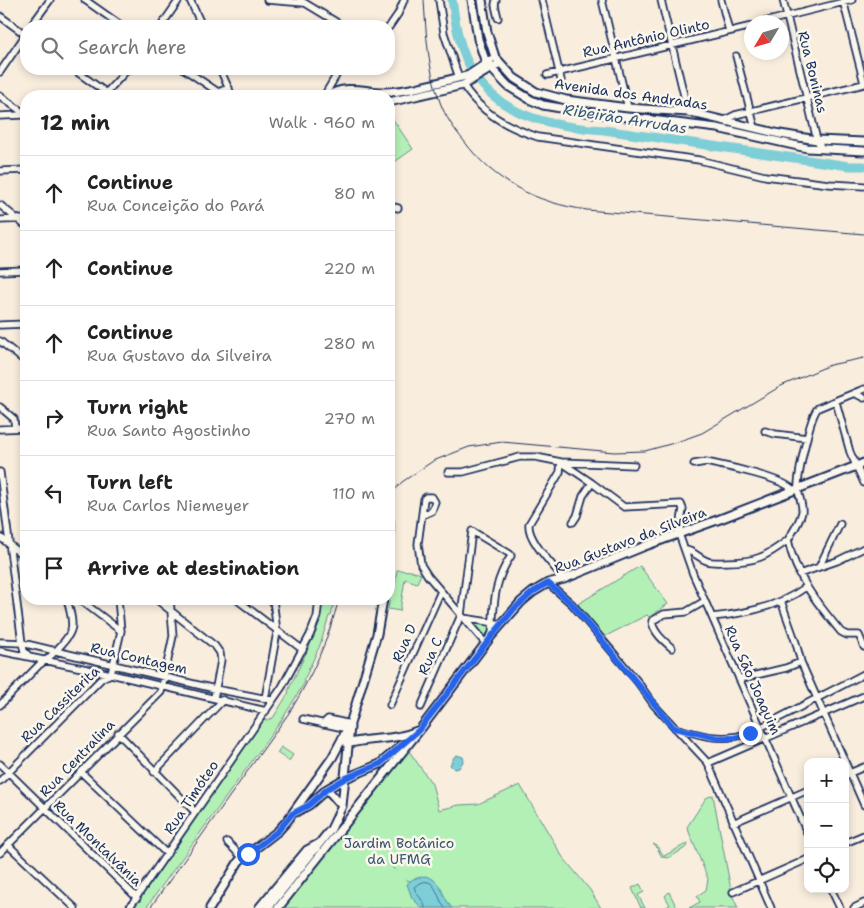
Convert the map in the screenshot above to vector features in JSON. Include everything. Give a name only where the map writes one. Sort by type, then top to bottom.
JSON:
[{"type":"main road","name":"Avenida dos Andradas","points":[[472,0],[478,39],[487,68],[514,91],[543,105],[578,111],[699,125],[822,149],[864,151]]},
{"type":"main road","name":"Avenida dos Andradas","points":[[482,0],[487,32],[497,60],[521,84],[544,94],[566,100],[628,108],[688,112],[817,140],[864,142]]},
{"type":"main road","points":[[395,100],[464,81],[497,60]]},
{"type":"main road","points":[[395,91],[464,81]]},
{"type":"main road","name":"Rua Gustavo da Silveira","points":[[278,908],[492,636],[521,602],[541,586],[564,579],[860,464]]},
{"type":"main road","points":[[210,908],[235,866],[278,831],[339,746],[349,726],[377,634],[381,605]]},
{"type":"main road","points":[[349,726],[355,736],[361,741]]},
{"type":"main road","points":[[268,908],[331,829],[342,806],[346,778],[349,726]]},
{"type":"main road","points":[[339,746],[361,741],[399,737],[419,730]]},
{"type":"main road","points":[[292,814],[309,805],[327,789],[346,778],[380,764],[419,730]]},
{"type":"main road","points":[[327,789],[342,806]]},
{"type":"main road","points":[[259,908],[307,850],[320,843]]},
{"type":"street","points":[[35,20],[50,0]]},
{"type":"street","points":[[85,0],[113,20]]},
{"type":"street","points":[[164,20],[179,0]]},
{"type":"street","points":[[190,0],[199,20]]},
{"type":"street","points":[[267,0],[304,1],[334,20]]},
{"type":"street","points":[[394,20],[404,0]]},
{"type":"street","points":[[439,0],[444,32],[464,81],[478,104],[502,122],[522,132],[538,137],[698,160],[766,176],[829,184],[864,186]]},
{"type":"street","points":[[496,0],[495,5],[498,18]]},
{"type":"street","points":[[542,0],[561,80]]},
{"type":"street","points":[[602,0],[628,108]]},
{"type":"street","points":[[662,0],[688,112]]},
{"type":"street","points":[[721,0],[729,32]]},
{"type":"street","name":"Rua Boninas","points":[[783,0],[786,15]]},
{"type":"street","points":[[789,16],[852,0]]},
{"type":"street","points":[[725,120],[736,114],[864,84],[844,1]]},
{"type":"street","points":[[0,16],[20,30]]},
{"type":"street","name":"Rua Antônio Olinto","points":[[547,75],[744,28]]},
{"type":"street","name":"Rua Boninas","points":[[789,28],[817,140],[822,149]]},
{"type":"street","points":[[0,72],[20,43]]},
{"type":"street","points":[[736,56],[755,128]]},
{"type":"street","points":[[81,75],[102,90]]},
{"type":"street","points":[[111,90],[123,75]]},
{"type":"street","points":[[193,75],[215,90]]},
{"type":"street","points":[[223,75],[228,88],[223,90]]},
{"type":"street","points":[[327,90],[336,75]]},
{"type":"street","points":[[334,78],[334,85],[338,90]]},
{"type":"street","points":[[0,96],[20,110]]},
{"type":"street","points":[[0,116],[20,114]]},
{"type":"street","points":[[0,171],[20,170]]},
{"type":"street","points":[[0,205],[20,225]]},
{"type":"street","points":[[0,210],[20,223]]},
{"type":"street","points":[[0,220],[20,220]]},
{"type":"street","points":[[0,271],[20,270]]},
{"type":"street","points":[[0,325],[20,324]]},
{"type":"street","points":[[0,341],[20,357]]},
{"type":"street","points":[[686,550],[707,561],[746,562],[765,556],[788,540],[803,510],[795,490],[813,415],[818,408],[864,389]]},
{"type":"street","points":[[854,393],[864,398]]},
{"type":"street","points":[[836,402],[850,452],[860,464],[864,484]]},
{"type":"street","points":[[0,407],[14,420],[15,428]]},
{"type":"street","points":[[0,429],[20,428]]},
{"type":"street","points":[[765,431],[807,438]]},
{"type":"street","points":[[448,472],[463,472],[520,457],[536,457],[561,462],[634,465]]},
{"type":"street","points":[[561,462],[624,507],[680,504],[683,509],[679,534]]},
{"type":"street","points":[[561,462],[560,472],[529,524],[529,528],[534,542],[564,579]]},
{"type":"street","points":[[694,464],[706,462],[772,478],[795,490]]},
{"type":"street","points":[[0,472],[22,643],[24,651],[30,657]]},
{"type":"street","points":[[573,522],[577,516],[583,496],[592,483]]},
{"type":"street","points":[[423,515],[418,544],[421,565],[428,576],[486,644]]},
{"type":"street","points":[[819,567],[840,524]]},
{"type":"street","name":"Rua C","points":[[421,707],[462,616],[472,531],[511,556],[498,580],[493,622]]},
{"type":"street","name":"Rua São Joaquim","points":[[679,534],[693,574],[804,826]]},
{"type":"street","points":[[0,537],[20,553]]},
{"type":"street","points":[[788,540],[799,574],[806,587],[841,632],[847,635],[859,635],[864,647]]},
{"type":"street","points":[[799,574],[837,561],[864,548]]},
{"type":"street","points":[[548,583],[572,604],[674,728],[708,763],[771,908]]},
{"type":"street","points":[[712,617],[732,615],[781,602],[806,587]]},
{"type":"street","name":"Rua D","points":[[390,705],[441,591]]},
{"type":"street","points":[[672,648],[662,639],[652,620],[664,614],[686,612],[705,601]]},
{"type":"street","points":[[781,602],[801,662],[842,758]]},
{"type":"street","points":[[0,705],[39,665],[47,661],[71,630],[69,605]]},
{"type":"street","points":[[87,605],[121,631]]},
{"type":"street","name":"Rua Cassiterita","points":[[0,781],[102,678],[111,674],[121,631],[119,605]]},
{"type":"street","points":[[164,605],[215,646],[220,653],[221,660],[214,698]]},
{"type":"street","name":"Rua Centralina","points":[[0,854],[82,773],[118,733],[161,692],[173,636],[170,605]]},
{"type":"street","points":[[243,605],[303,650]]},
{"type":"street","points":[[265,699],[277,632],[274,605]]},
{"type":"street","name":"Rua Timóteo","points":[[129,908],[282,687],[314,626],[317,605]]},
{"type":"street","points":[[462,616],[502,624]]},
{"type":"street","points":[[492,636],[493,622]]},
{"type":"street","name":"Rua Contagem","points":[[0,642],[22,643],[216,689],[273,700]]},
{"type":"street","points":[[38,659],[37,653],[41,648]]},
{"type":"street","name":"Rua Contagem","points":[[0,651],[111,674],[266,711]]},
{"type":"street","points":[[739,679],[786,668],[801,662]]},
{"type":"street","points":[[674,728],[718,738],[734,738],[750,733],[864,674]]},
{"type":"street","points":[[708,763],[864,696]]},
{"type":"street","points":[[154,772],[223,700]]},
{"type":"street","points":[[303,719],[324,724],[328,719],[349,726]]},
{"type":"street","points":[[118,733],[195,812]]},
{"type":"street","name":"Rua Montalvânia","points":[[0,764],[137,898]]},
{"type":"street","points":[[849,774],[864,767]]},
{"type":"street","points":[[82,773],[167,854]]},
{"type":"street","points":[[849,776],[864,805]]},
{"type":"street","points":[[733,823],[804,792]]},
{"type":"street","points":[[849,841],[864,835]]},
{"type":"street","points":[[227,842],[243,858]]},
{"type":"street","points":[[8,845],[75,908]]},
{"type":"street","points":[[733,892],[804,861]]},
{"type":"street","points":[[833,893],[840,908]]},
{"type":"street","points":[[854,908],[864,903]]},
{"type":"green space","points":[[395,122],[413,149],[395,162]]},
{"type":"green space","points":[[640,566],[668,604],[649,617],[647,615],[604,637],[578,604]]},
{"type":"green space","points":[[397,570],[421,574],[417,583],[405,579],[400,611],[388,609],[389,605],[395,605]]},
{"type":"green space","points":[[320,605],[334,605],[320,645],[309,669],[307,669],[309,670],[303,681],[305,682],[283,718],[146,908],[134,908],[263,721],[273,718],[289,692],[316,632]]},
{"type":"green space","points":[[467,620],[490,625],[489,635],[485,640]]},
{"type":"green space","points":[[281,747],[293,755],[289,761],[277,753]]},
{"type":"green space","name":"Jardim Botânico da UFMG","points":[[407,748],[432,784],[439,810],[459,805],[478,804],[520,785],[562,856],[590,890],[601,908],[283,908]]},
{"type":"green space","points":[[713,795],[732,895],[738,908],[689,908],[700,902],[697,896],[706,890],[708,879],[687,827],[706,798]]},
{"type":"green space","points":[[688,843],[687,847],[668,858],[662,857],[653,844],[657,846],[664,856]]},
{"type":"green space","points":[[640,884],[644,892],[638,895],[645,908],[641,908],[632,888]]},
{"type":"green space","points":[[669,892],[677,908],[664,908],[670,905],[665,896]]},
{"type":"water","points":[[457,755],[463,757],[464,760],[459,768],[454,769],[450,765]]},
{"type":"water","points":[[425,876],[431,878],[439,885],[452,908],[422,908],[412,898],[407,884],[413,879]]},
{"type":"waterway","name":"Ribeirão Arrudas","points":[[452,0],[457,30],[466,59],[478,80],[494,96],[512,109],[532,118],[579,128],[604,130],[849,166],[864,166]]},
{"type":"waterway","points":[[388,863],[396,871]]},
{"type":"railway","points":[[424,0],[430,64],[436,90],[444,112],[457,132],[476,155],[489,168],[518,188],[551,202],[587,210],[864,234]]},
{"type":"railway","points":[[395,490],[402,482],[433,461],[469,447],[502,442],[614,452],[645,451],[674,443],[702,433],[781,386],[830,365],[864,358]]},
{"type":"railway","points":[[150,908],[289,713],[319,658],[337,605]]},
{"type":"route","points":[[248,854],[278,831],[292,814],[309,805],[327,789],[346,778],[380,764],[419,730],[514,609],[533,592],[548,583],[566,597],[674,728],[718,738],[734,738],[750,733]]}]
